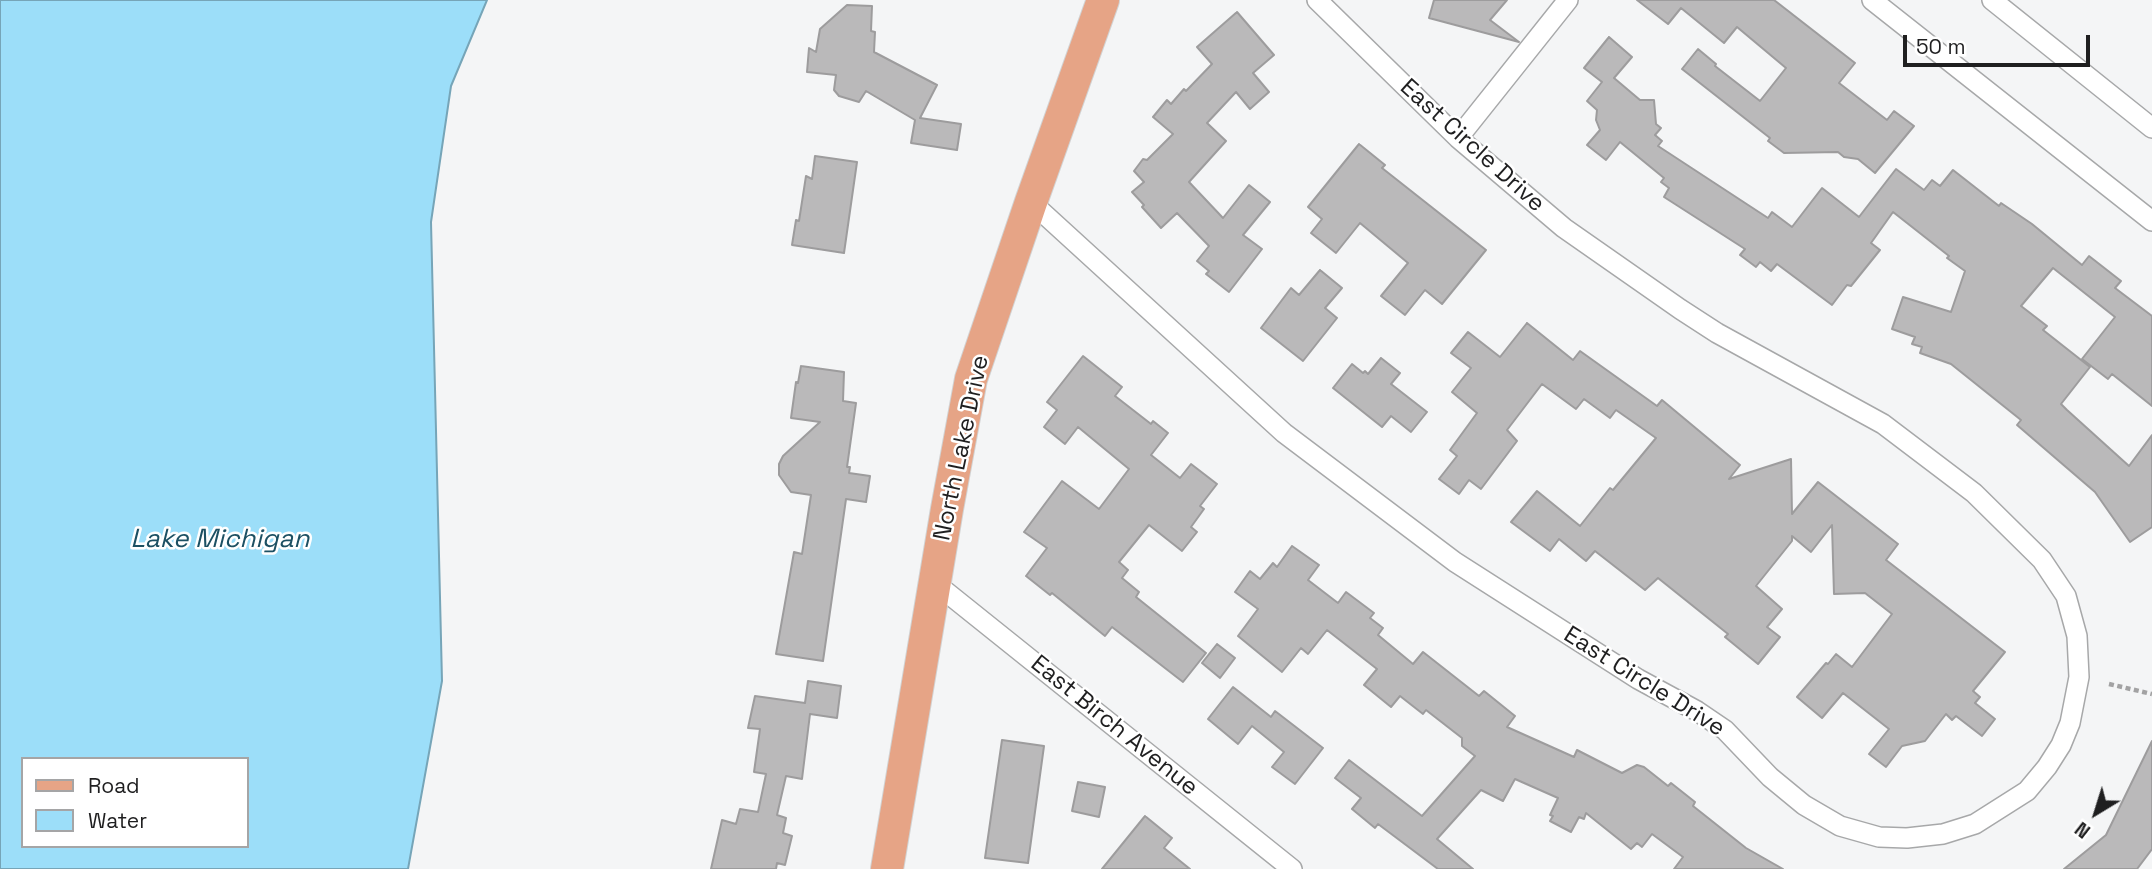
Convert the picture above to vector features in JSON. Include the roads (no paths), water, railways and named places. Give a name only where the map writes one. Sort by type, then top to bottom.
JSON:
[{"type":"main road","name":"North Lake Drive","points":[[887,869],[971,379],[1103,0]]},
{"type":"street","name":"East Circle Drive","points":[[1031,202],[1284,433],[1455,562],[1638,679],[1697,711],[1725,730],[1770,777],[1804,805],[1840,827],[1880,837],[1907,838],[1943,834],[1975,824],[2027,791],[2061,745],[2070,723],[2079,677],[2077,636],[2066,596],[2042,560],[1974,493],[1883,424],[1717,332],[1564,228],[1458,138],[1317,0]]},
{"type":"street","points":[[1458,138],[1568,0]]},
{"type":"street","points":[[1872,0],[2152,221]]},
{"type":"street","points":[[1992,0],[2152,128]]},
{"type":"street","name":"East Birch Avenue","points":[[935,583],[1293,869]]},
{"type":"water","name":"Lake Michigan","points":[[0,0],[487,0],[451,86],[431,222],[442,681],[408,869],[0,869]]}]
